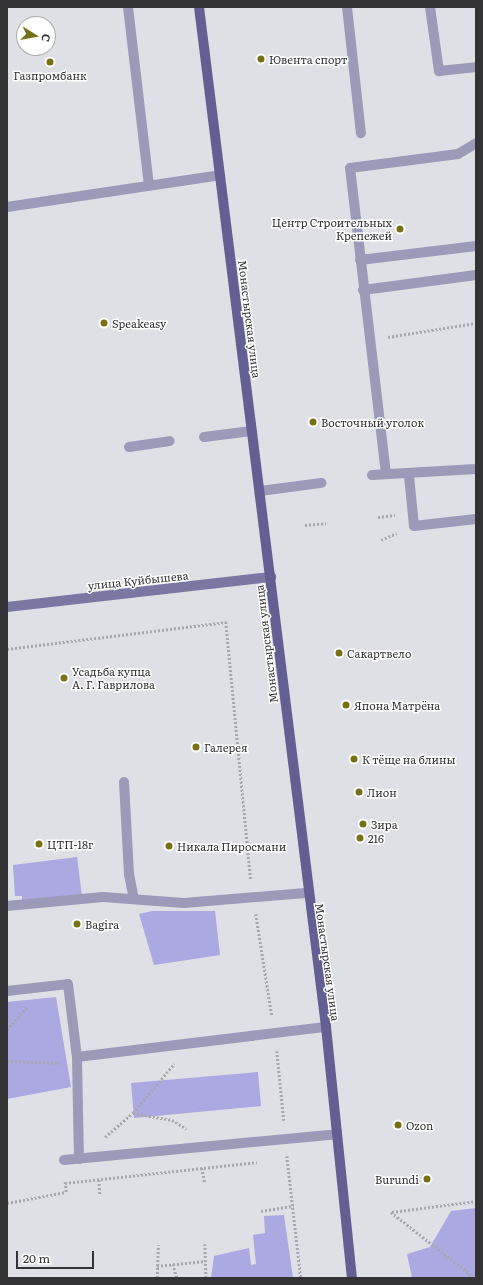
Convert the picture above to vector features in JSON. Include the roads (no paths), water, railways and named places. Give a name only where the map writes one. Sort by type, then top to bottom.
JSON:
[{"type":"main road","name":"Монастырская улица","points":[[199,7],[271,577],[306,893],[326,1027],[352,1278]]},
{"type":"street","name":"улица Куйбышева","points":[[7,607],[271,577]]},
{"type":"lane","points":[[128,7],[149,186]]},
{"type":"lane","points":[[347,7],[361,133]]},
{"type":"lane","points":[[430,7],[439,71],[476,67]]},
{"type":"lane","points":[[386,474],[363,290],[350,168],[458,154],[476,143]]},
{"type":"lane","points":[[7,206],[220,175]]},
{"type":"lane","points":[[360,260],[476,246]]},
{"type":"lane","points":[[363,290],[476,275]]},
{"type":"lane","points":[[204,437],[252,431]]},
{"type":"lane","points":[[129,447],[170,441]]},
{"type":"lane","points":[[372,475],[386,474],[408,476],[476,469]]},
{"type":"lane","points":[[408,476],[414,526],[476,518]]},
{"type":"lane","points":[[260,491],[321,483]]},
{"type":"lane","points":[[124,782],[129,874],[134,899]]},
{"type":"lane","points":[[7,906],[103,897],[184,904],[306,893]]},
{"type":"lane","points":[[7,991],[68,984],[77,1057],[79,1159]]},
{"type":"lane","points":[[77,1057],[190,1045],[326,1027]]},
{"type":"lane","points":[[64,1160],[338,1134]]},
{"type":"place","name":"Ювента спорт","points":[[261,59]]},
{"type":"place","name":"Газпромбанк","points":[[50,62]]},
{"type":"place","name":"Центр Строительных Крепежей","points":[[400,229]]},
{"type":"place","name":"Speakeasy","points":[[104,323]]},
{"type":"place","name":"Восточный уголок","points":[[313,422]]},
{"type":"place","name":"Сакартвело","points":[[339,653]]},
{"type":"place","name":"Усадьба купца А. Г. Гаврилова","points":[[64,678]]},
{"type":"place","name":"Япона Матрёна","points":[[346,705]]},
{"type":"place","name":"Галерея","points":[[196,747]]},
{"type":"place","name":"К тёще на блины","points":[[354,759]]},
{"type":"place","name":"Лион","points":[[359,792]]},
{"type":"place","name":"Зира","points":[[363,824]]},
{"type":"place","name":"216","points":[[360,838]]},
{"type":"place","name":"ЦТП-18г","points":[[39,844]]},
{"type":"place","name":"Никала Пиросмани","points":[[169,846]]},
{"type":"place","name":"Bagira","points":[[77,924]]},
{"type":"place","name":"Ozon","points":[[398,1125]]},
{"type":"place","name":"Burundi","points":[[427,1179]]}]
